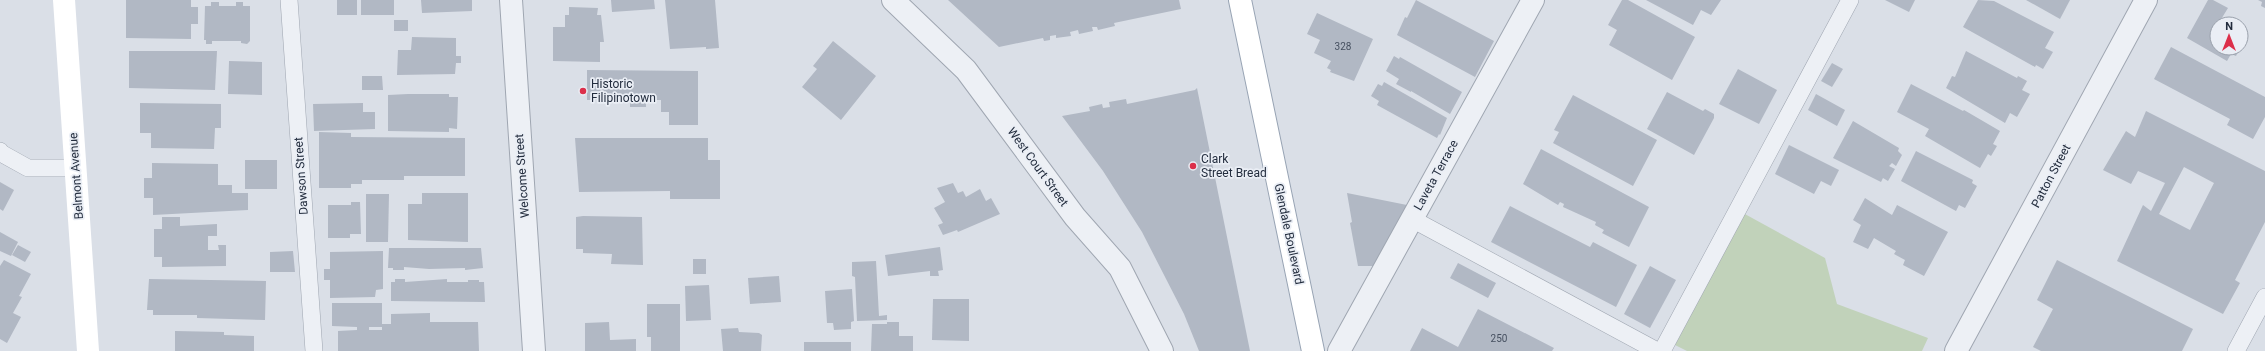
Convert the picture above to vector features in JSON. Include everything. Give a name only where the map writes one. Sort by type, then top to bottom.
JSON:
[{"type":"main road","name":"Belmont Avenue","points":[[64,0],[88,351]]},
{"type":"main road","name":"Glendale Boulevard","points":[[1240,0],[1313,351]]},
{"type":"street","name":"Welcome Street","points":[[511,0],[534,351]]},
{"type":"street","name":"West Court Street","points":[[892,0],[966,70],[1075,217],[1120,268],[1162,351]]},
{"type":"street","name":"Laveta Terrace","points":[[1339,351],[1534,0]]},
{"type":"street","name":"Patton Street","points":[[1956,351],[2146,0]]},
{"type":"lane","name":"Dawson Street","points":[[289,0],[314,351]]},
{"type":"lane","points":[[1662,351],[1850,0]]},
{"type":"lane","points":[[0,151],[1,154],[28,168],[75,168]]},
{"type":"lane","points":[[1412,219],[1657,351]]},
{"type":"lane","points":[[2236,351],[2265,297]]},
{"type":"green space","points":[[1743,213],[1825,258],[1837,304],[1928,338],[1922,351],[1687,351],[1675,345]]},
{"type":"building","points":[[126,0],[191,0],[191,7],[198,7],[198,24],[191,24],[191,39],[126,38]]},
{"type":"building","points":[[337,0],[357,0],[357,15],[337,15]]},
{"type":"building","points":[[361,0],[394,0],[394,15],[361,15]]},
{"type":"building","points":[[421,0],[472,0],[472,11],[422,13]]},
{"type":"building","points":[[611,0],[654,0],[655,9],[612,12]]},
{"type":"building","points":[[665,0],[715,0],[719,48],[706,49],[706,47],[670,49]]},
{"type":"building","points":[[948,0],[1179,0],[1181,9],[1114,23],[1115,26],[1098,30],[1097,27],[1092,27],[1093,31],[1079,34],[1078,30],[1070,32],[1071,36],[1056,38],[1056,35],[1050,36],[1050,40],[1044,41],[1043,38],[999,47]]},
{"type":"building","points":[[1416,0],[1494,41],[1475,77],[1397,35],[1405,17],[1407,18]]},
{"type":"building","points":[[1622,0],[1628,0],[1695,37],[1672,80],[1609,45],[1617,30],[1608,25]]},
{"type":"building","points":[[1646,0],[1721,0],[1711,15],[1701,10],[1693,25]]},
{"type":"building","points":[[1885,0],[1915,0],[1909,12]]},
{"type":"building","points":[[1978,0],[1994,1],[2054,32],[2045,48],[2053,52],[2043,69],[2036,65],[2035,67],[1963,27]]},
{"type":"building","points":[[2026,0],[2070,0],[2060,19]]},
{"type":"building","points":[[2208,0],[2213,0],[2228,8],[2223,16],[2209,16],[2209,51],[2187,38]]},
{"type":"building","points":[[2258,0],[2265,0],[2265,8],[2261,6],[2262,2]]},
{"type":"building","points":[[211,2],[219,2],[219,6],[236,6],[236,2],[243,2],[243,6],[250,6],[250,41],[247,44],[241,43],[241,41],[212,41],[212,44],[206,44],[206,40],[204,40],[205,6],[211,6]]},
{"type":"building","points":[[569,7],[598,8],[597,15],[601,15],[604,42],[600,42],[600,62],[553,61],[553,27],[565,27],[565,15],[569,15]]},
{"type":"building","points":[[1317,13],[1373,39],[1354,81],[1330,72],[1331,70],[1327,68],[1331,61],[1314,53],[1320,40],[1307,34]]},
{"type":"building","points":[[394,20],[408,20],[408,31],[394,31]]},
{"type":"building","points":[[412,37],[456,38],[456,56],[461,56],[461,63],[456,63],[455,74],[397,75],[398,50],[411,50]]},
{"type":"building","points":[[833,41],[876,76],[841,120],[802,87],[817,69],[813,66]]},
{"type":"building","points":[[2171,47],[2265,97],[2265,117],[2253,139],[2227,125],[2230,119],[2154,79]]},
{"type":"building","points":[[129,51],[217,51],[215,90],[129,88]]},
{"type":"building","points":[[1966,51],[2017,78],[2018,76],[2027,81],[2022,90],[2030,94],[2017,117],[2010,113],[2005,123],[1946,88],[1952,76],[1955,77]]},
{"type":"building","points":[[1394,56],[1399,59],[1400,57],[1462,92],[1450,114],[1396,84],[1399,79],[1386,71]]},
{"type":"building","points":[[2218,56],[2230,56],[2227,61]]},
{"type":"building","points":[[229,61],[262,62],[262,95],[228,94]]},
{"type":"building","points":[[1832,63],[1843,69],[1832,87],[1821,81]]},
{"type":"building","points":[[1738,69],[1777,90],[1759,124],[1719,104]]},
{"type":"building","points":[[587,70],[698,71],[698,125],[669,125],[669,112],[661,112],[661,100],[646,100],[646,107],[630,107],[630,100],[587,100]]},
{"type":"building","points":[[362,76],[382,76],[383,90],[362,90]]},
{"type":"building","points":[[1384,82],[1447,118],[1440,135],[1439,134],[1437,138],[1377,105],[1379,101],[1371,96],[1378,84],[1382,86]]},
{"type":"building","points":[[1911,84],[1963,111],[1964,110],[2000,131],[1993,144],[1997,146],[1991,156],[1988,154],[1980,168],[1925,136],[1929,129],[1897,112]]},
{"type":"building","points":[[1197,88],[1250,351],[1199,351],[1184,314],[1142,232],[1103,171],[1062,116],[1090,111],[1089,107],[1102,104],[1103,108],[1110,107],[1109,102],[1126,99],[1127,104],[1195,90]]},
{"type":"building","points":[[1667,92],[1703,111],[1705,109],[1714,114],[1714,118],[1694,155],[1647,129]]},
{"type":"building","points":[[449,94],[449,97],[458,97],[457,129],[449,128],[449,132],[388,131],[388,95]]},
{"type":"building","points":[[1816,94],[1845,110],[1837,126],[1808,110]]},
{"type":"building","points":[[1573,95],[1657,140],[1633,186],[1553,143],[1559,132],[1554,130]]},
{"type":"building","points":[[140,103],[221,104],[221,128],[215,128],[214,149],[151,148],[151,133],[140,133]]},
{"type":"building","points":[[363,103],[363,112],[375,112],[375,129],[314,131],[313,104]]},
{"type":"building","points":[[2146,111],[2265,171],[2265,222],[2235,280],[2240,283],[2223,314],[2117,261],[2143,205],[2151,211],[2165,183],[2138,171],[2131,184],[2103,170],[2126,131],[2135,137]],"holes":[[[2184,167],[2214,183],[2190,230],[2159,214]]]},
{"type":"building","points":[[1853,121],[1899,148],[1898,151],[1902,155],[1896,166],[1892,163],[1889,166],[1895,169],[1888,181],[1883,178],[1881,182],[1833,158]]},
{"type":"building","points":[[319,132],[351,133],[351,137],[465,138],[465,176],[404,176],[404,180],[362,180],[362,184],[351,184],[351,188],[319,188]]},
{"type":"building","points":[[575,138],[708,138],[708,160],[720,160],[720,199],[670,199],[670,191],[579,192]]},
{"type":"building","points":[[1789,145],[1839,170],[1831,186],[1821,181],[1814,194],[1775,174]]},
{"type":"building","points":[[1541,149],[1649,207],[1629,247],[1602,233],[1604,230],[1595,225],[1596,222],[1563,207],[1564,204],[1560,202],[1558,205],[1523,184]]},
{"type":"building","points":[[1916,151],[1973,180],[1972,183],[1977,186],[1965,208],[1959,205],[1956,211],[1901,181]]},
{"type":"building","points":[[245,160],[277,160],[277,189],[245,189]]},
{"type":"building","points":[[152,163],[218,164],[218,185],[232,185],[232,193],[248,193],[248,210],[153,215],[153,198],[144,198],[144,178],[152,178]]},
{"type":"building","points":[[0,182],[14,190],[3,211],[0,209]]},
{"type":"building","points":[[953,183],[958,193],[963,191],[966,197],[980,189],[986,201],[991,198],[1000,214],[958,232],[957,230],[943,235],[938,225],[943,223],[934,208],[945,202],[937,188]]},
{"type":"building","points":[[422,193],[468,193],[468,242],[408,240],[408,204],[422,204]]},
{"type":"building","points":[[1347,193],[1407,205],[1374,266],[1358,266],[1350,223],[1352,222]]},
{"type":"building","points":[[366,194],[389,194],[388,242],[366,242]]},
{"type":"building","points":[[1865,198],[1892,215],[1897,205],[1948,232],[1924,276],[1903,265],[1905,260],[1894,254],[1896,251],[1874,238],[1868,249],[1853,242],[1861,225],[1853,220]]},
{"type":"building","points":[[351,202],[360,202],[361,234],[350,234],[350,238],[328,238],[328,205],[351,205]]},
{"type":"building","points":[[1510,206],[1590,247],[1593,242],[1637,265],[1616,307],[1491,242]]},
{"type":"building","points":[[162,217],[180,217],[180,226],[217,224],[217,236],[208,236],[208,250],[219,250],[218,245],[226,245],[226,266],[162,267],[162,257],[154,257],[154,229],[162,229]]},
{"type":"building","points":[[576,217],[642,217],[643,265],[611,264],[612,254],[583,253],[583,249],[576,249]]},
{"type":"building","points":[[0,232],[18,242],[11,256],[0,251]]},
{"type":"building","points":[[18,245],[31,252],[25,262],[12,255]]},
{"type":"building","points":[[940,247],[943,270],[938,271],[939,276],[930,276],[930,271],[888,276],[885,255]]},
{"type":"building","points":[[389,248],[481,248],[483,268],[465,270],[465,268],[429,269],[404,267],[404,270],[393,270],[393,268],[388,268]]},
{"type":"building","points":[[293,251],[295,272],[270,272],[270,252]]},
{"type":"building","points":[[383,251],[383,289],[376,290],[375,297],[330,298],[330,280],[324,280],[324,269],[330,269],[330,252]]},
{"type":"building","points":[[693,259],[706,259],[706,274],[693,274]]},
{"type":"building","points":[[4,260],[31,274],[19,296],[22,297],[13,313],[21,317],[7,343],[0,339],[0,266]]},
{"type":"building","points":[[2057,260],[2193,329],[2182,351],[2041,351],[2033,347],[2053,309],[2037,300]]},
{"type":"building","points":[[876,261],[879,316],[887,315],[887,320],[857,321],[855,277],[852,276],[852,262]]},
{"type":"building","points":[[1458,263],[1496,283],[1488,298],[1450,278]]},
{"type":"building","points":[[1650,266],[1676,280],[1650,328],[1624,314]]},
{"type":"building","points":[[779,276],[781,302],[750,304],[748,278]]},
{"type":"building","points":[[149,279],[266,281],[265,320],[197,318],[197,315],[153,315],[153,310],[147,310]]},
{"type":"building","points":[[395,279],[405,279],[405,282],[447,279],[447,282],[468,282],[468,280],[479,280],[479,282],[484,282],[485,302],[391,301],[391,282],[395,282]]},
{"type":"building","points":[[709,285],[711,320],[686,321],[685,286]]},
{"type":"building","points":[[852,289],[854,321],[851,322],[851,329],[834,330],[833,323],[827,323],[825,291]]},
{"type":"building","points":[[933,299],[969,299],[969,341],[932,340]]},
{"type":"building","points":[[332,303],[382,303],[382,324],[391,324],[391,314],[430,313],[430,322],[478,322],[479,351],[338,351],[338,331],[357,330],[357,327],[332,326]],"holes":[[[369,327],[382,327],[382,330],[369,330]]]},
{"type":"building","points":[[647,304],[680,304],[680,351],[651,351],[651,337],[647,337]]},
{"type":"building","points":[[1478,309],[1554,348],[1552,351],[1410,351],[1422,328],[1458,347]]},
{"type":"building","points":[[609,322],[610,340],[636,339],[636,351],[585,351],[585,323]]},
{"type":"building","points":[[887,322],[899,322],[899,336],[913,336],[913,351],[871,351],[872,324],[887,324]]},
{"type":"building","points":[[738,328],[739,332],[759,333],[762,335],[761,351],[723,351],[721,329]]},
{"type":"building","points":[[175,331],[224,332],[224,335],[254,336],[254,351],[175,351]]},
{"type":"building","points":[[804,342],[851,342],[851,351],[804,351]]},
{"type":"place","name":"Historic Filipinotown","points":[[583,91]]},
{"type":"place","name":"Clark Street Bread","points":[[1193,166]]}]
